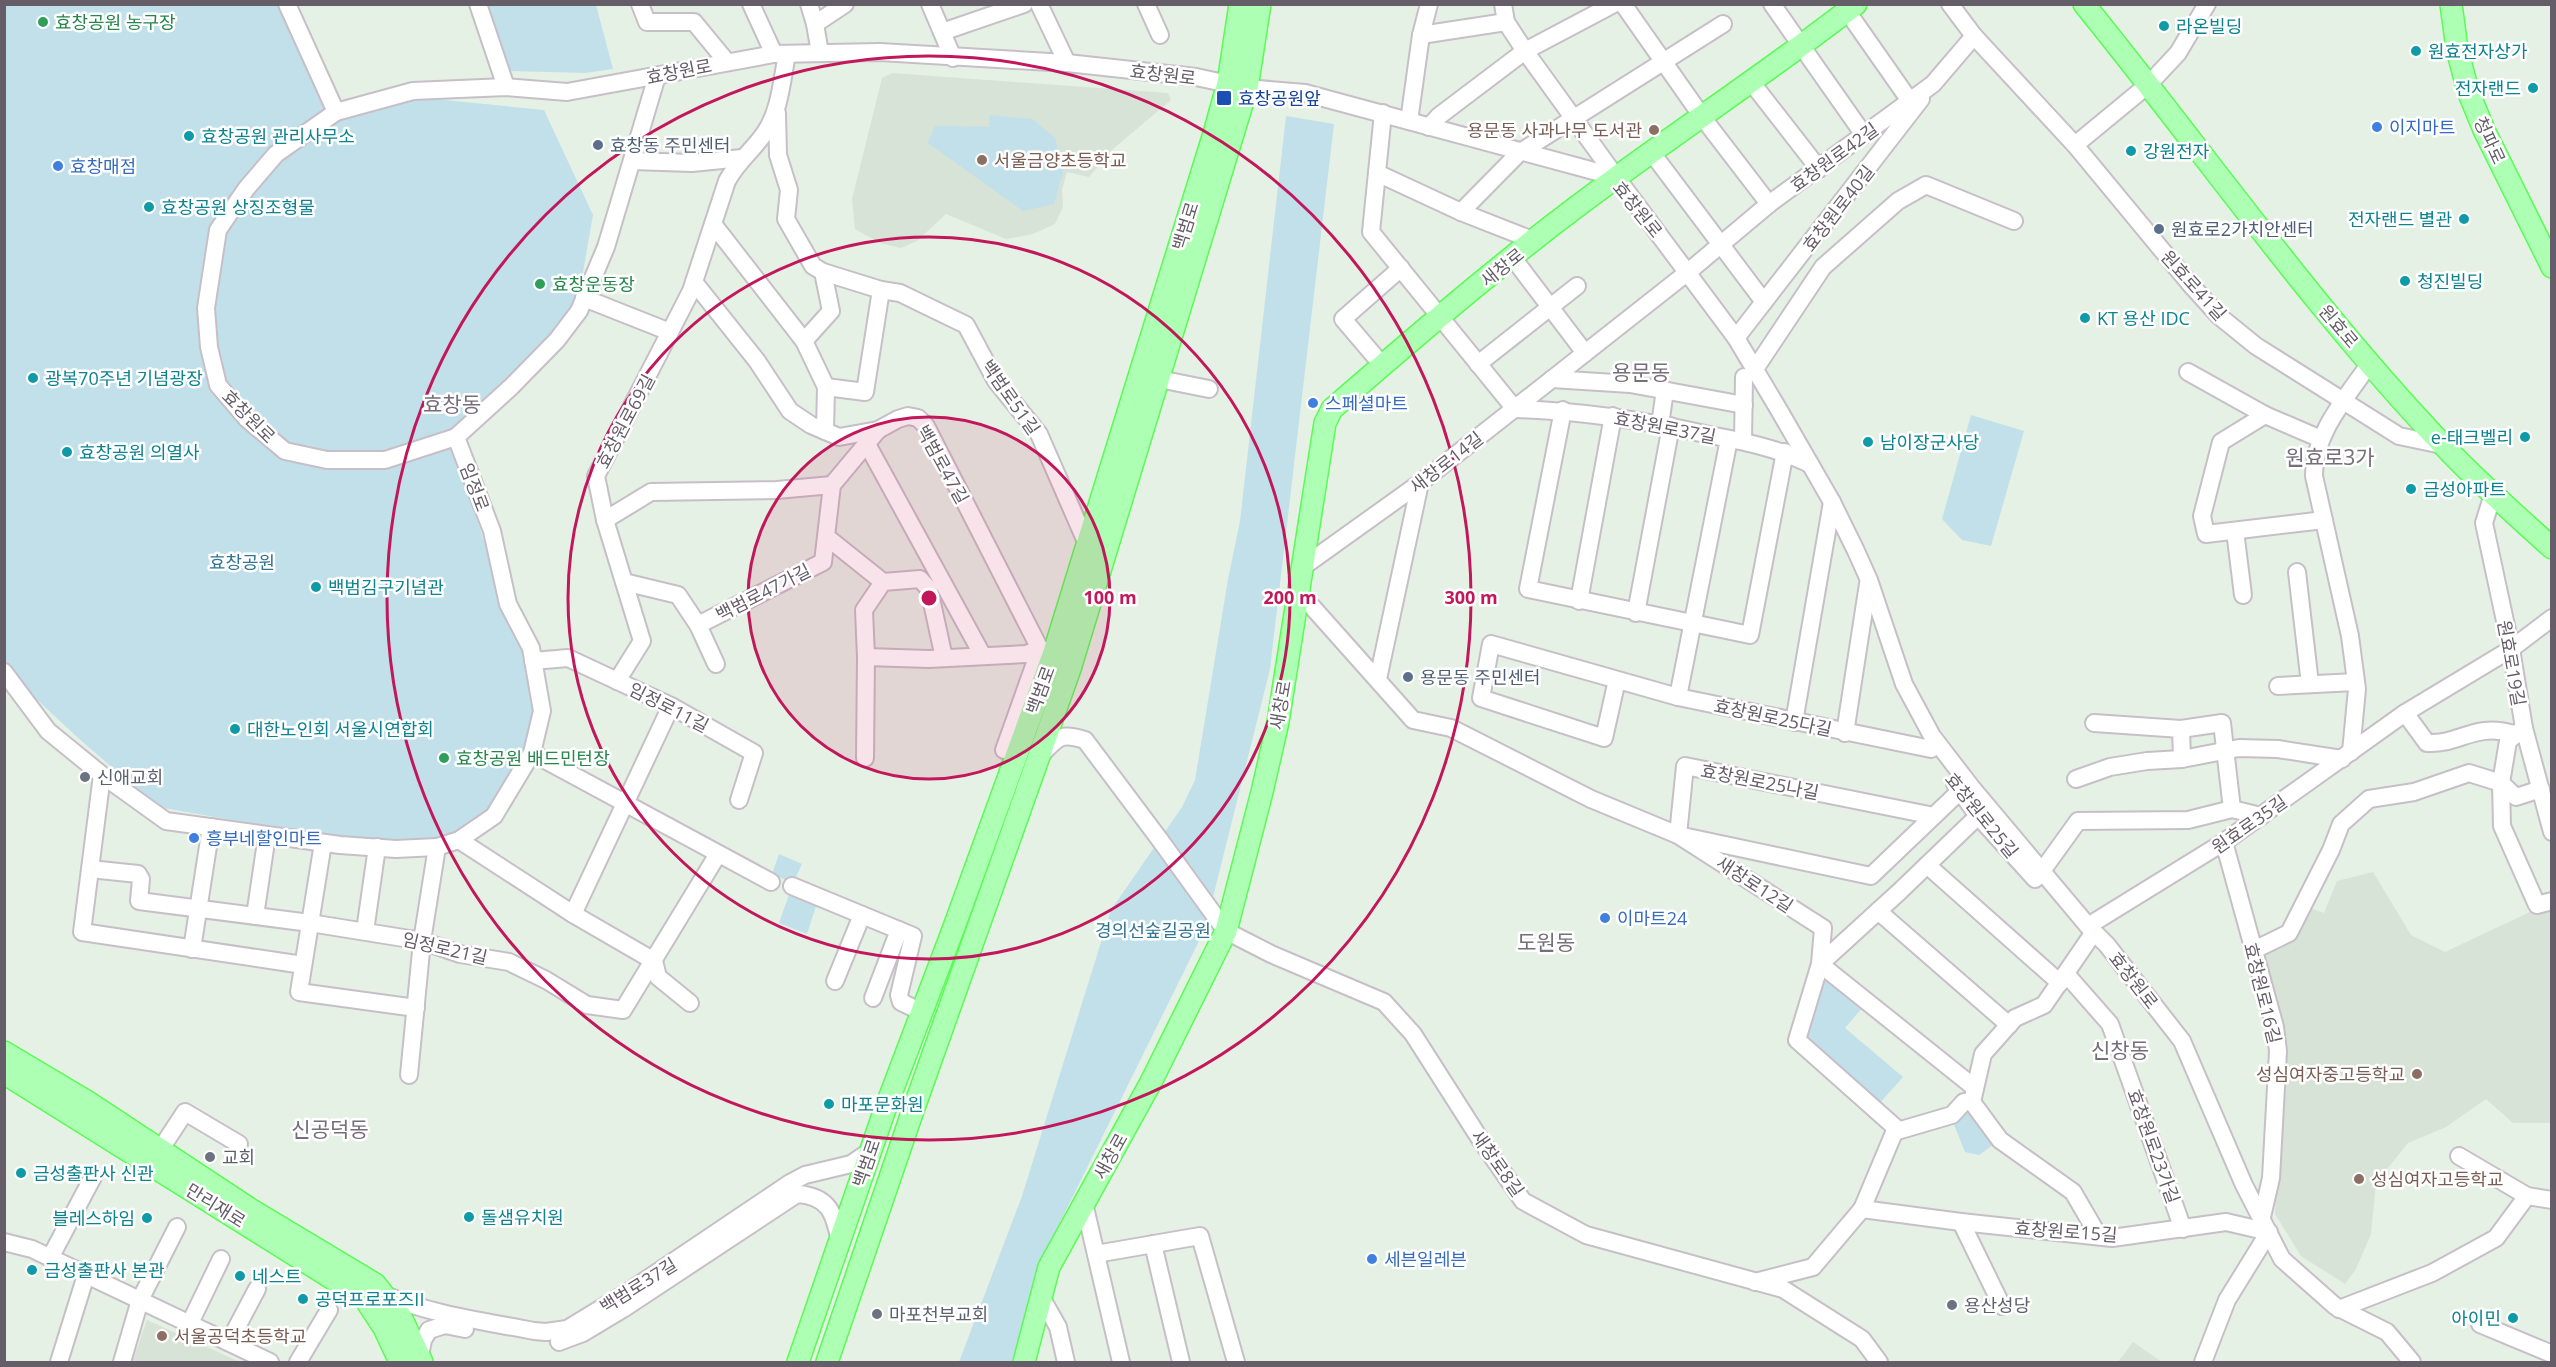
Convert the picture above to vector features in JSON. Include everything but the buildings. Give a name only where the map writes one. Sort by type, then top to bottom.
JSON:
[{"type":"main road","name":"백범로","points":[[1237,86],[1240,4]]},
{"type":"main road","name":"백범로","points":[[798,1362],[870,1151],[922,1012],[1047,651],[1087,544],[1209,180],[1260,4]]},
{"type":"main road","name":"원효로","points":[[2084,4],[2325,310],[2370,363],[2442,445],[2552,548]]},
{"type":"main road","name":"청파로","points":[[2451,4],[2457,49],[2468,91],[2484,130],[2552,267]]},
{"type":"main road","name":"새창로","points":[[1024,1362],[1049,1268],[1151,1082],[1226,931],[1278,722],[1325,423],[1332,410],[1441,316],[1616,177],[1752,83],[1852,8]]},
{"type":"main road","name":"백범로","points":[[827,1362],[910,1119],[1071,669],[1159,380],[1209,180]]},
{"type":"main road","points":[[1047,651],[1067,659],[1071,669]]},
{"type":"main road","name":"만리재로","points":[[4,1052],[114,1130],[358,1284],[385,1295],[401,1317],[421,1359]]},
{"type":"main road","name":"만리재로","points":[[4,1073],[114,1130],[160,1150],[358,1284],[365,1299],[377,1314],[400,1362]]},
{"type":"main road","points":[[884,1112],[897,1101],[906,1105],[910,1119]]},
{"type":"street","points":[[287,4],[336,112]]},
{"type":"street","points":[[478,4],[506,87]]},
{"type":"street","points":[[640,4],[647,22],[694,22],[727,62]]},
{"type":"street","points":[[750,4],[780,54]]},
{"type":"street","points":[[809,4],[820,53]]},
{"type":"street","points":[[815,24],[845,4]]},
{"type":"street","points":[[930,4],[953,58]]},
{"type":"street","points":[[942,32],[1024,4]]},
{"type":"street","points":[[1039,4],[1067,63]]},
{"type":"street","points":[[1146,4],[1160,35]]},
{"type":"street","points":[[1409,122],[1421,35],[1429,4]]},
{"type":"street","points":[[1503,4],[1506,22],[1616,177]]},
{"type":"street","points":[[1429,127],[1439,116],[1525,51],[1614,4]]},
{"type":"street","points":[[1623,4],[1703,118],[1769,204]]},
{"type":"street","points":[[1773,4],[1864,135]]},
{"type":"street","name":"원효로41길","points":[[1950,4],[1974,36],[2075,145],[2219,316],[2256,346],[2399,436],[2442,445]]},
{"type":"street","points":[[2075,145],[2149,84],[2178,53],[2207,4]]},
{"type":"street","name":"새창로","points":[[1852,8],[1910,100]]},
{"type":"street","points":[[1421,35],[1506,22]]},
{"type":"street","points":[[1461,212],[1519,153],[1723,24]]},
{"type":"street","name":"효창원로42길","points":[[1688,272],[1769,204],[1933,84],[1974,36]]},
{"type":"street","name":"효창원로","points":[[456,437],[385,460],[327,460],[285,451],[247,419],[218,385],[209,348],[206,308],[218,230],[246,189],[276,154],[336,112],[413,91],[506,87],[567,92],[780,54],[880,52],[1067,63],[1196,77],[1237,86],[1305,93],[1519,153],[1616,177],[1736,339],[1749,373],[1810,464],[1832,502],[1869,580],[1904,684],[1932,736],[1972,788],[2107,945],[2182,1041],[2244,1185],[2282,1259],[2339,1309],[2387,1332],[2412,1362]]},
{"type":"street","name":"효창원로69길","points":[[617,681],[642,641],[605,520],[596,476],[692,291],[727,181],[734,167],[765,133],[776,106],[780,54]]},
{"type":"street","points":[[456,437],[511,387],[557,340],[579,311],[606,247],[657,76]]},
{"type":"street","points":[[1752,83],[1819,169]]},
{"type":"street","name":"효창원로40길","points":[[1736,339],[1933,84]]},
{"type":"street","points":[[776,106],[778,155],[789,190],[786,219],[813,266],[823,272],[831,311],[804,341]]},
{"type":"street","points":[[1383,113],[1371,232],[1515,409]]},
{"type":"street","points":[[1652,153],[1764,302]]},
{"type":"street","points":[[632,161],[692,163],[742,158]]},
{"type":"street","points":[[1377,174],[1461,212],[1535,241]]},
{"type":"street","points":[[1678,697],[1692,624],[1744,405],[1749,373],[1823,267],[1898,201],[1926,185],[2014,221]]},
{"type":"street","points":[[713,224],[804,341],[826,387],[825,431]]},
{"type":"street","points":[[1513,258],[1585,353]]},
{"type":"street","points":[[1383,366],[1343,319],[1401,268]]},
{"type":"street","name":"백범로51길","points":[[823,272],[880,290],[900,293],[966,325],[996,381],[1038,434],[1087,544]]},
{"type":"street","name":"새창로14길","points":[[1304,566],[1420,483],[1688,272]]},
{"type":"street","name":"백범로47길","points":[[694,282],[757,361],[790,411],[839,437],[878,430],[898,418],[908,416],[918,418],[926,426],[1047,651]]},
{"type":"street","points":[[1478,364],[1577,286]]},
{"type":"street","points":[[826,387],[864,392],[880,290]]},
{"type":"street","points":[[584,298],[670,332]]},
{"type":"street","points":[[2076,779],[2110,767],[2147,760],[2182,759],[2226,750],[2278,749],[2346,755],[2356,681],[2350,636],[2314,476],[2314,459],[2320,439],[2370,363]]},
{"type":"street","points":[[2188,372],[2265,415],[2320,439]]},
{"type":"street","points":[[1552,379],[1630,384],[1744,405]]},
{"type":"street","points":[[1159,380],[1209,389]]},
{"type":"street","points":[[1636,613],[1666,426],[1665,390]]},
{"type":"street","name":"효창원로37길","points":[[1515,409],[1563,410],[1613,416],[1736,440],[1785,452],[1810,464]]},
{"type":"street","points":[[1563,410],[1528,589],[1749,635],[1785,452]]},
{"type":"street","points":[[2265,415],[2221,442],[2202,516],[2206,534],[2324,520]]},
{"type":"street","points":[[1579,601],[1613,416]]},
{"type":"street","points":[[605,520],[651,492],[777,490],[832,485],[878,430]]},
{"type":"street","name":"임정로","points":[[7,679],[48,731],[102,775],[165,821],[323,843],[377,848],[437,847],[459,840],[494,816],[532,753],[542,711],[531,648],[508,604],[492,531],[456,437]]},
{"type":"street","points":[[867,444],[983,656]]},
{"type":"street","points":[[1378,679],[1420,483]]},
{"type":"street","name":"백범로47가길","points":[[698,625],[823,562],[828,538],[832,485]]},
{"type":"street","name":"원효로19길","points":[[2493,494],[2484,523],[2511,649],[2519,731],[2541,789],[2552,832]]},
{"type":"street","points":[[1794,722],[1832,502]]},
{"type":"street","points":[[2235,531],[2243,595]]},
{"type":"street","points":[[828,538],[883,582],[920,579],[928,589],[944,658]]},
{"type":"street","points":[[2297,572],[2310,684]]},
{"type":"street","points":[[1845,732],[1869,580]]},
{"type":"street","name":"백범로47가길","points":[[624,582],[678,595],[698,625],[716,664]]},
{"type":"street","points":[[865,758],[864,610],[883,582]]},
{"type":"street","name":"새창로12길","points":[[1299,592],[1413,720],[1451,728],[1591,799],[1678,836],[1823,928],[1820,964],[1797,1040],[1896,1128],[1894,1132]]},
{"type":"street","name":"원효로35길","points":[[2091,929],[2224,842],[2405,713],[2511,649],[2552,618]]},
{"type":"street","name":"효창원로25다길","points":[[1617,680],[1604,738],[1481,698],[1491,644],[1678,697],[1931,749]]},
{"type":"street","points":[[866,657],[944,658],[1047,651]]},
{"type":"street","points":[[1004,750],[1047,651]]},
{"type":"street","name":"임정로11길","points":[[533,661],[568,658],[671,706],[754,753],[739,800]]},
{"type":"street","points":[[2278,686],[2356,681]]},
{"type":"street","name":"효창원로25길","points":[[1904,684],[1905,703],[1931,749],[1978,816],[2073,921],[2091,929]]},
{"type":"street","name":"백범로","points":[[1039,757],[1056,739],[1067,734],[1060,716],[1060,698]]},
{"type":"street","points":[[573,914],[671,706]]},
{"type":"street","points":[[2405,713],[2427,743],[2484,730],[2519,731]]},
{"type":"street","points":[[2094,723],[2181,729],[2222,723],[2232,809]]},
{"type":"street","points":[[2181,729],[2182,759]]},
{"type":"street","points":[[2519,731],[2508,741],[2501,783],[2502,826],[2537,905],[2552,901]]},
{"type":"street","points":[[1067,734],[1089,743],[1226,931]]},
{"type":"street","points":[[532,753],[771,882]]},
{"type":"street","name":"효창원로25나길","points":[[1678,836],[1685,766],[1934,816]]},
{"type":"street","points":[[2254,950],[2289,933],[2331,850],[2341,824],[2369,800],[2414,792],[2469,773],[2501,783],[2516,797],[2541,789]]},
{"type":"street","points":[[102,775],[82,932],[303,965]]},
{"type":"street","points":[[1678,836],[1871,876],[1960,791]]},
{"type":"street","points":[[2042,871],[2078,821],[2188,820],[2232,809],[2261,816]]},
{"type":"street","points":[[1978,816],[1820,964],[1973,1095],[2000,1140],[2073,1192],[2098,1235]]},
{"type":"street","points":[[192,949],[211,827]]},
{"type":"street","points":[[255,916],[267,835]]},
{"type":"street","points":[[459,840],[573,914],[654,961]]},
{"type":"street","name":"효창원로16길","points":[[2203,1362],[2227,1299],[2265,1225],[2271,1178],[2278,1051],[2275,1027],[2224,842]]},
{"type":"street","points":[[323,843],[299,992],[416,1008]]},
{"type":"street","points":[[409,1075],[422,940],[437,847]]},
{"type":"street","points":[[365,931],[377,848]]},
{"type":"street","points":[[690,1003],[658,977],[654,961],[718,854]]},
{"type":"street","name":"효창원로23가길","points":[[1927,865],[2064,979],[2110,1024],[2183,1229]]},
{"type":"street","name":"임정로21길","points":[[90,869],[138,874],[141,879],[139,901],[422,940],[460,954],[509,963],[546,980],[587,1005],[623,1010],[654,961]]},
{"type":"street","points":[[792,886],[913,936],[899,996],[901,1002],[922,1012]]},
{"type":"street","points":[[1878,911],[2008,1025]]},
{"type":"street","points":[[835,981],[862,915]]},
{"type":"street","points":[[1755,1282],[1813,1267],[1862,1209],[1894,1132],[1952,1115],[1973,1095],[1983,1054],[2015,1018],[2044,1005],[2064,979],[2091,929]]},
{"type":"street","points":[[873,998],[899,930]]},
{"type":"street","name":"새창로8길","points":[[1226,931],[1271,954],[1384,1002],[1413,1034],[1522,1201],[1586,1234],[1783,1289],[1862,1339],[1879,1362]]},
{"type":"street","points":[[160,1150],[185,1112],[239,1144]]},
{"type":"street","name":"백범로37길","points":[[385,1295],[417,1308],[452,1316],[540,1331],[567,1329],[641,1284],[790,1183],[805,1175],[851,1164],[870,1151]]},
{"type":"street","points":[[2459,1156],[2527,1196],[2552,1200]]},
{"type":"street","points":[[50,1258],[93,1177]]},
{"type":"street","name":"백범로37길","points":[[421,1359],[423,1340],[429,1330],[445,1325],[548,1343],[571,1339],[632,1304],[797,1194],[811,1195],[825,1203],[835,1217],[840,1241]]},
{"type":"street","points":[[2339,1309],[2432,1273],[2496,1238],[2527,1196]]},
{"type":"street","points":[[1084,1203],[1121,1362]]},
{"type":"street","name":"효창원로15길","points":[[1862,1209],[2112,1238],[2226,1222],[2265,1225]]},
{"type":"street","points":[[1961,1222],[2002,1306]]},
{"type":"street","points":[[122,1362],[140,1300],[177,1227]]},
{"type":"street","points":[[1096,1254],[1200,1236],[1236,1362]]},
{"type":"street","points":[[4,1242],[28,1248],[270,1362]]},
{"type":"street","points":[[1153,1244],[1181,1362]]},
{"type":"street","points":[[190,1323],[221,1259]]},
{"type":"street","points":[[59,1362],[86,1275]]},
{"type":"street","points":[[229,1342],[257,1289]]},
{"type":"street","points":[[1041,1297],[1058,1327],[1066,1362]]},
{"type":"street","points":[[298,1362],[329,1310]]},
{"type":"street","points":[[2480,1324],[2552,1354]]},
{"type":"shaded area","name":"서울금양초등학교","points":[[892,73],[1168,93],[1171,100],[1113,149],[1089,177],[1067,172],[1062,190],[1063,207],[1055,224],[1033,234],[1006,239],[946,214],[917,241],[901,248],[880,243],[855,229],[852,199],[882,78]]},
{"type":"shaded area","name":"성심여자중고등학교","points":[[2373,872],[2411,935],[2445,952],[2551,902],[2551,1123],[2513,1123],[2486,1099],[2446,1127],[2408,1143],[2376,1183],[2371,1234],[2356,1269],[2345,1284],[2301,1256],[2275,1214],[2283,1050],[2262,954],[2310,908],[2324,913],[2337,881]]},
{"type":"shaded area","name":"서울공덕초등학교","points":[[147,1320],[218,1352],[240,1362],[132,1362]]},
{"type":"shaded area","points":[[2133,1342],[2162,1362],[2118,1362]]},
{"type":"green space","name":"효창공원","points":[[8,4],[283,5],[335,118],[414,97],[544,110],[593,215],[579,295],[573,307],[541,347],[452,444],[505,605],[527,649],[534,684],[534,725],[512,777],[492,812],[459,835],[420,842],[341,839],[158,807],[77,737],[15,679],[5,666],[5,7]]},
{"type":"green space","points":[[487,5],[596,5],[613,69],[585,73],[509,71]]},
{"type":"green space","points":[[990,115],[1032,119],[1055,138],[1063,172],[1054,204],[1023,211],[928,143],[935,126],[989,127]]},
{"type":"green space","name":"경의선숲길공원","points":[[1286,116],[1334,124],[1270,669],[1205,929],[1040,1263],[1012,1362],[959,1362],[1022,1196],[1111,910],[1182,807],[1195,780],[1228,579],[1240,521]]},
{"type":"green space","points":[[1971,415],[2024,431],[1991,546],[1962,540],[1942,519]]},
{"type":"green space","points":[[779,854],[802,864],[793,883],[772,874]]},
{"type":"green space","points":[[791,889],[818,900],[807,934],[779,923]]},
{"type":"green space","points":[[1827,974],[1863,1007],[1845,1028],[1903,1077],[1879,1104],[1805,1035]]},
{"type":"green space","points":[[1967,1107],[1997,1142],[1979,1155],[1965,1152],[1953,1122]]},
{"type":"place","name":"효창공원 농구장","points":[[43,22]]},
{"type":"place","name":"라온빌딩","points":[[2164,26]]},
{"type":"place","name":"원효전자상가","points":[[2416,51]]},
{"type":"place","name":"전자랜드","points":[[2533,88]]},
{"type":"place","name":"효창공원앞","points":[[1224,98]]},
{"type":"place","name":"이지마트","points":[[2377,127]]},
{"type":"place","name":"용문동 사과나무 도서관","points":[[1654,130]]},
{"type":"place","name":"효창공원 관리사무소","points":[[189,136]]},
{"type":"place","name":"효창동 주민센터","points":[[598,145]]},
{"type":"place","name":"강원전자","points":[[2131,151]]},
{"type":"place","name":"서울금양초등학교","points":[[982,160]]},
{"type":"place","name":"효창매점","points":[[58,166]]},
{"type":"place","name":"효창공원 상징조형물","points":[[149,207]]},
{"type":"place","name":"전자랜드 별관","points":[[2464,219]]},
{"type":"place","name":"원효로2가치안센터","points":[[2159,229]]},
{"type":"place","name":"청진빌딩","points":[[2405,281]]},
{"type":"place","name":"효창운동장","points":[[540,284]]},
{"type":"place","name":"KT 용산 IDC","points":[[2085,318]]},
{"type":"place","name":"광복70주년 기념광장","points":[[33,378]]},
{"type":"place","name":"스페셜마트","points":[[1313,403]]},
{"type":"place","name":"e-태크벨리","points":[[2525,437]]},
{"type":"place","name":"남이장군사당","points":[[1868,442]]},
{"type":"place","name":"효창공원 의열사","points":[[67,452]]},
{"type":"place","name":"금성아파트","points":[[2411,489]]},
{"type":"place","name":"백범김구기념관","points":[[316,587]]},
{"type":"place","name":"용문동 주민센터","points":[[1408,677]]},
{"type":"place","name":"대한노인회 서울시연합회","points":[[235,729]]},
{"type":"place","name":"효창공원 배드민턴장","points":[[444,758]]},
{"type":"place","name":"신애교회","points":[[85,777]]},
{"type":"place","name":"흥부네할인마트","points":[[194,838]]},
{"type":"place","name":"이마트24","points":[[1605,918]]},
{"type":"place","name":"성심여자중고등학교","points":[[2417,1074]]},
{"type":"place","name":"마포문화원","points":[[829,1104]]},
{"type":"place","name":"교회","points":[[210,1157]]},
{"type":"place","name":"금성출판사 신관","points":[[21,1173]]},
{"type":"place","name":"성심여자고등학교","points":[[2359,1179]]},
{"type":"place","name":"돌샘유치원","points":[[469,1217]]},
{"type":"place","name":"블레스하임","points":[[147,1218]]},
{"type":"place","name":"세븐일레븐","points":[[1372,1259]]},
{"type":"place","name":"금성출판사 본관","points":[[32,1270]]},
{"type":"place","name":"네스트","points":[[240,1276]]},
{"type":"place","name":"공덕프로포즈II","points":[[303,1299]]},
{"type":"place","name":"용산성당","points":[[1952,1305]]},
{"type":"place","name":"마포천부교회","points":[[877,1314]]},
{"type":"place","name":"아이민","points":[[2513,1318]]},
{"type":"place","name":"서울공덕초등학교","points":[[162,1336]]},
{"type":"district","name":"용문동","points":[[1641,372]]},
{"type":"district","name":"효창동","points":[[452,404]]},
{"type":"district","name":"원효로3가","points":[[2330,457]]},
{"type":"district","name":"도원동","points":[[1546,942]]},
{"type":"district","name":"신창동","points":[[2120,1050]]},
{"type":"district","name":"신공덕동","points":[[330,1129]]}]
